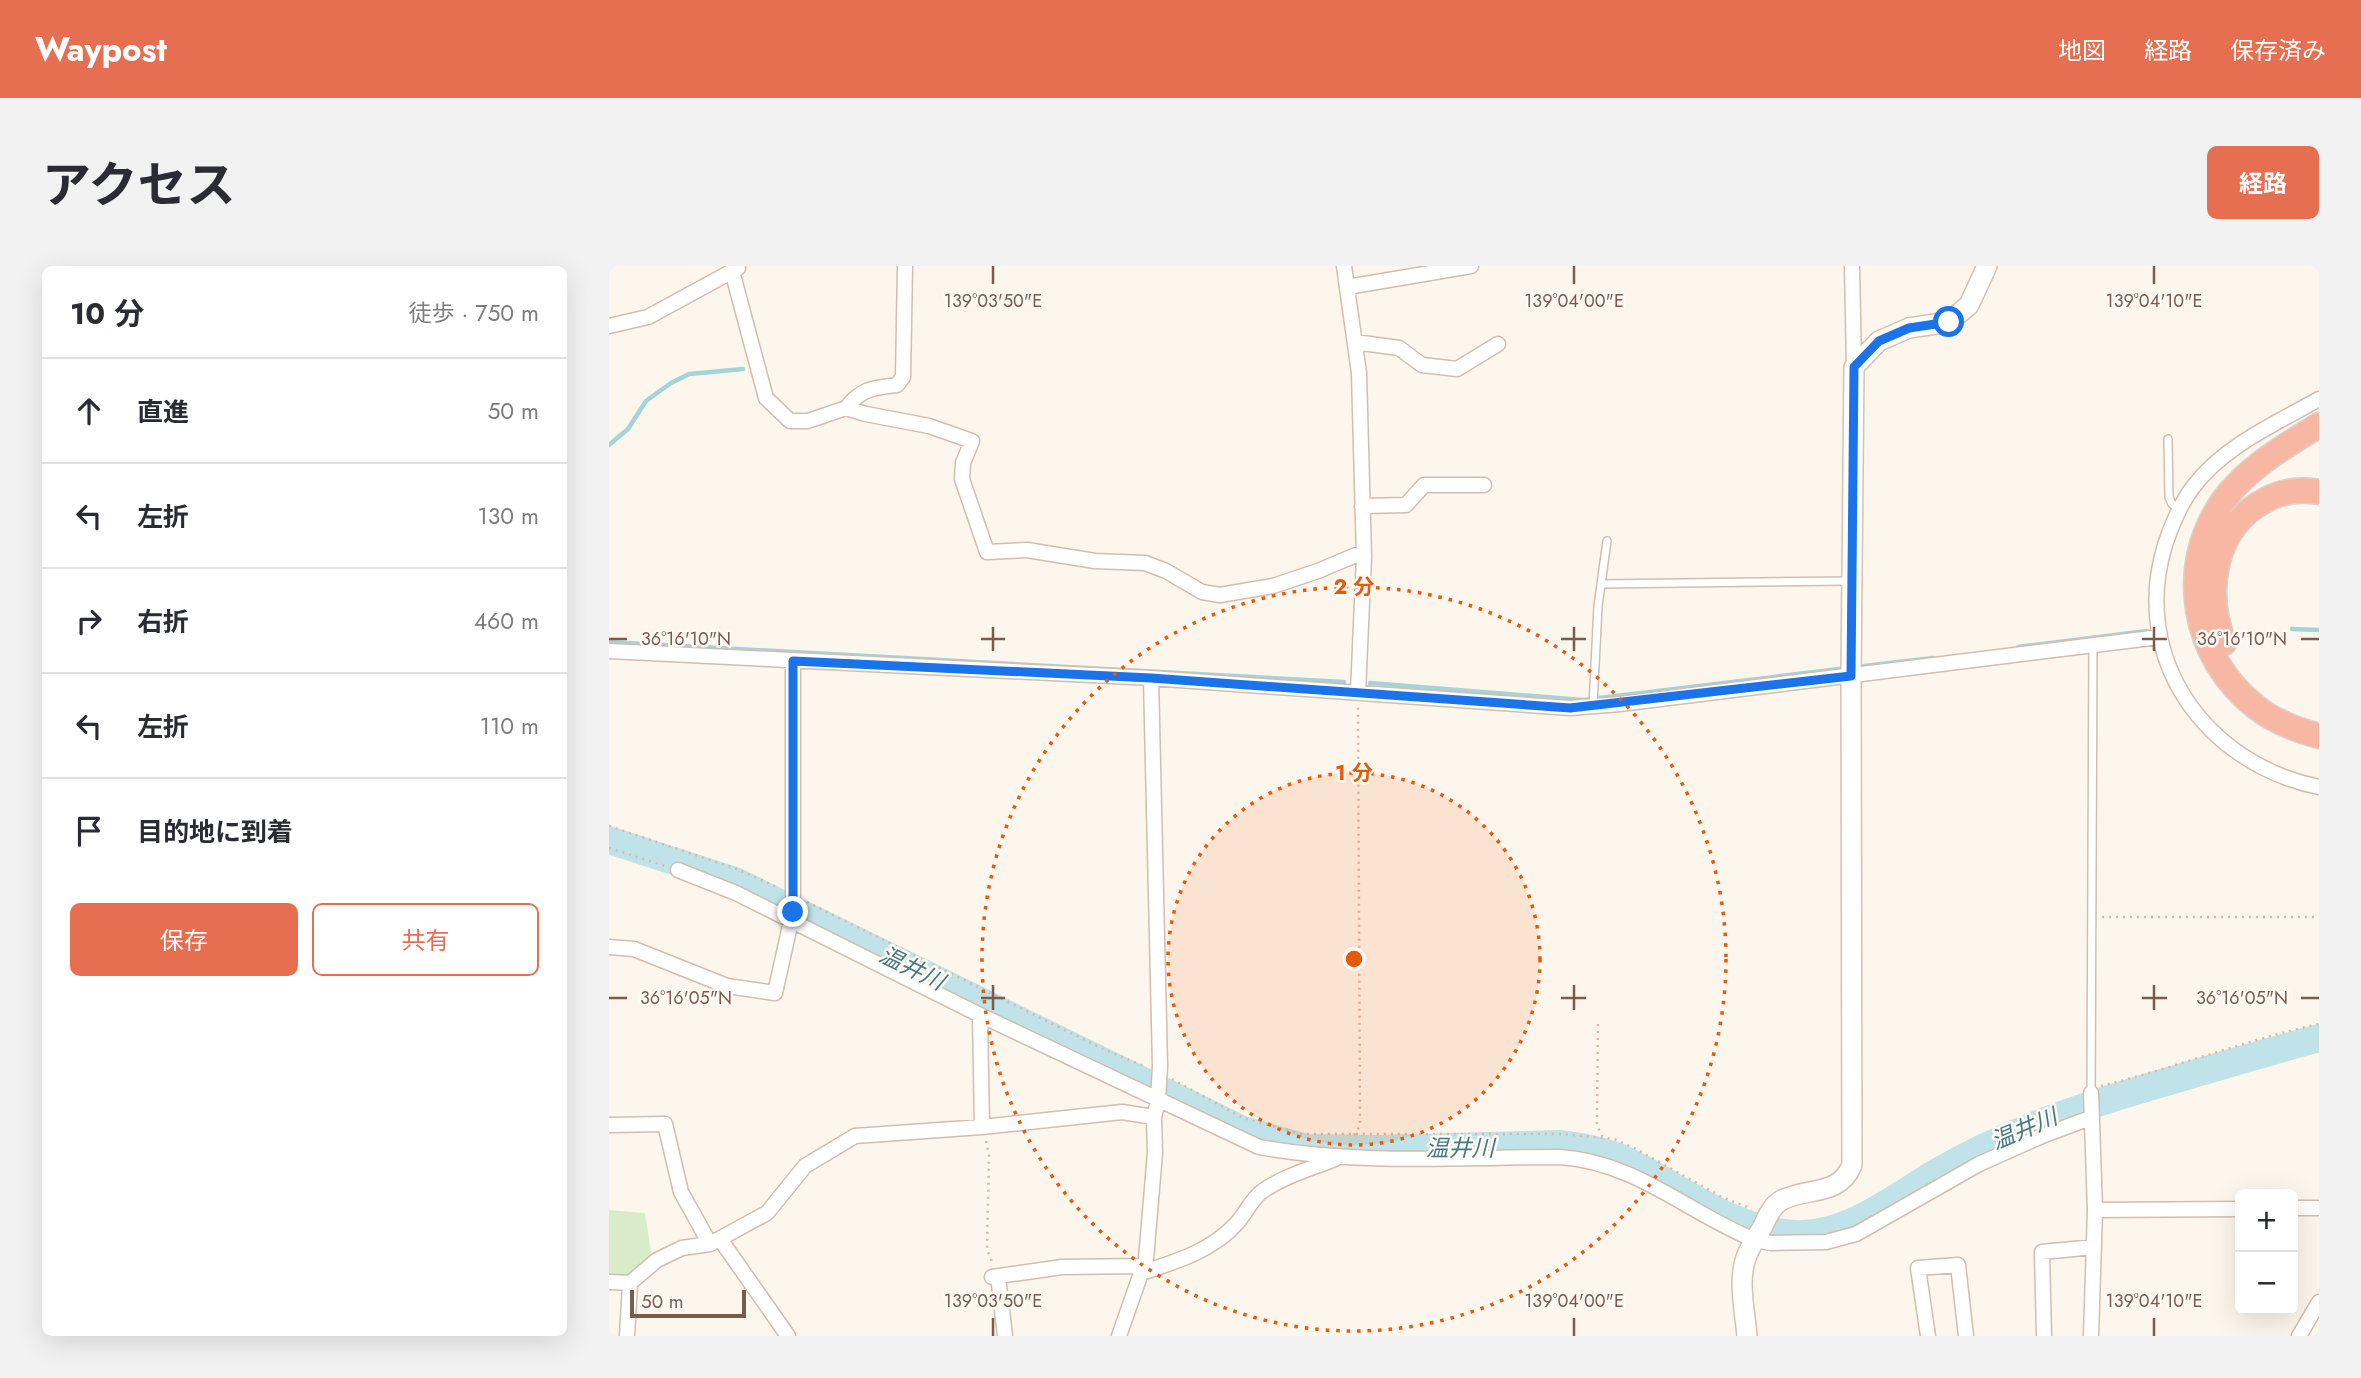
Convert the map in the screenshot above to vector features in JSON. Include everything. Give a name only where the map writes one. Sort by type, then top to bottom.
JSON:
[{"type":"highway","points":[[2319,425],[2266,460],[2223,501],[2213,517],[2199,555],[2196,592],[2197,612],[2208,648],[2228,681],[2258,709],[2297,730],[2319,736]]},
{"type":"highway","points":[[2319,492],[2290,491],[2272,497],[2243,514],[2221,549],[2213,594],[2219,631],[2234,663],[2245,676],[2276,701],[2319,718]]},
{"type":"street","points":[[609,326],[648,317],[736,269],[766,398],[790,421],[808,421],[846,408],[856,396],[870,389],[897,386],[903,377],[905,266]]},
{"type":"street","points":[[1344,266],[1359,373],[1363,552],[1358,692]]},
{"type":"street","points":[[1347,287],[1471,266]]},
{"type":"street","points":[[1747,1336],[1742,1278],[1747,1256],[1762,1226],[1776,1204],[1783,1199],[1828,1188],[1848,1174],[1852,1165],[1852,266]]},
{"type":"street","points":[[1854,367],[1879,341],[1909,328],[1949,322],[1969,306],[1987,266]]},
{"type":"street","points":[[1355,342],[1399,348],[1422,365],[1457,369],[1497,344]]},
{"type":"street","points":[[2319,399],[2262,430],[2225,455],[2204,474],[2179,509],[2161,558],[2157,583],[2159,637],[2164,655],[2177,685],[2206,727],[2238,755],[2259,767],[2279,777],[2319,788]]},
{"type":"street","points":[[846,408],[929,426],[972,441],[963,463],[962,480],[987,552],[1027,550],[1095,561],[1145,563],[1166,571],[1202,592],[1220,595],[1273,586],[1363,552]]},
{"type":"street","points":[[1362,506],[1406,505],[1424,485],[1484,485]]},
{"type":"street","points":[[609,651],[1151,678],[1570,708],[2159,637]]},
{"type":"street","points":[[609,947],[634,949],[727,986],[775,993],[792,922],[793,661]]},
{"type":"street","points":[[1119,1336],[1142,1269],[1155,1153],[1154,1117],[1160,1075],[1151,678]]},
{"type":"street","points":[[678,870],[736,893],[980,1015],[1259,1147],[1304,1155],[1340,1157],[1585,1159],[1623,1171],[1762,1226],[1771,1243],[1826,1242],[1856,1234],[1979,1164],[2091,1115]]},
{"type":"street","points":[[980,1015],[982,1128]]},
{"type":"street","points":[[2091,1091],[2095,1210],[2091,1336]]},
{"type":"street","points":[[609,1282],[630,1283],[657,1260],[682,1248],[715,1242],[767,1213],[805,1166],[855,1136],[982,1128],[1122,1112],[1154,1117]]},
{"type":"street","points":[[609,1125],[665,1124],[681,1192],[715,1242],[788,1336]]},
{"type":"street","points":[[1005,1336],[995,1276],[1062,1267],[1142,1269],[1182,1259],[1213,1243],[1236,1224],[1258,1195],[1275,1184],[1340,1157]]},
{"type":"street","points":[[2298,1208],[2319,1208]]},
{"type":"street","points":[[2095,1210],[2235,1209]]},
{"type":"street","points":[[2044,1336],[2042,1252],[2094,1247]]},
{"type":"street","points":[[1928,1336],[1919,1268],[1958,1265],[1966,1336]]},
{"type":"street","points":[[627,1336],[630,1283]]},
{"type":"street","points":[[2299,1336],[2319,1302]]},
{"type":"lane","points":[[2168,439],[2169,497],[2172,504],[2179,509]]},
{"type":"lane","points":[[1593,707],[1601,584],[1607,541]]},
{"type":"lane","points":[[1601,584],[1851,581]]},
{"type":"lane","points":[[2091,1091],[2093,646]]},
{"type":"path","points":[[1353,1136],[1360,1126],[1358,692]]},
{"type":"path","points":[[609,826],[737,869],[1243,1118],[1302,1134],[1563,1134],[1603,1138],[1626,1144],[1722,1197],[1762,1226]]},
{"type":"path","points":[[609,848],[678,870]]},
{"type":"path","points":[[2092,917],[2319,917]]},
{"type":"path","points":[[1598,1024],[1597,1125],[1603,1138]]},
{"type":"path","points":[[2091,1091],[2275,1034],[2319,1024]]},
{"type":"path","points":[[982,1128],[989,1155],[987,1249],[995,1276]]},
{"type":"green space","points":[[609,1210],[645,1213],[652,1258],[631,1278],[609,1277]]},
{"type":"waterway","points":[[609,445],[628,429],[646,401],[671,383],[689,374],[743,369]]},
{"type":"waterway","points":[[2292,629],[2319,630]]},
{"type":"waterway","points":[[2018,647],[2147,631]]},
{"type":"waterway","points":[[609,642],[1344,682]]},
{"type":"waterway","points":[[1864,666],[1933,658]]},
{"type":"waterway","points":[[1370,683],[1583,700],[1839,669]]},
{"type":"waterway","name":"温井川","points":[[609,840],[735,881],[1243,1130],[1306,1148],[1377,1149],[1559,1144],[1587,1148],[1623,1159],[1730,1217],[1773,1231],[1795,1234],[1814,1233],[1850,1223],[1962,1158],[2047,1120],[2135,1091],[2319,1038]]},
{"type":"route","points":[[793,912],[793,661],[1151,678],[1570,708],[1851,676],[1854,367],[1879,341],[1909,328],[1949,322]]}]
